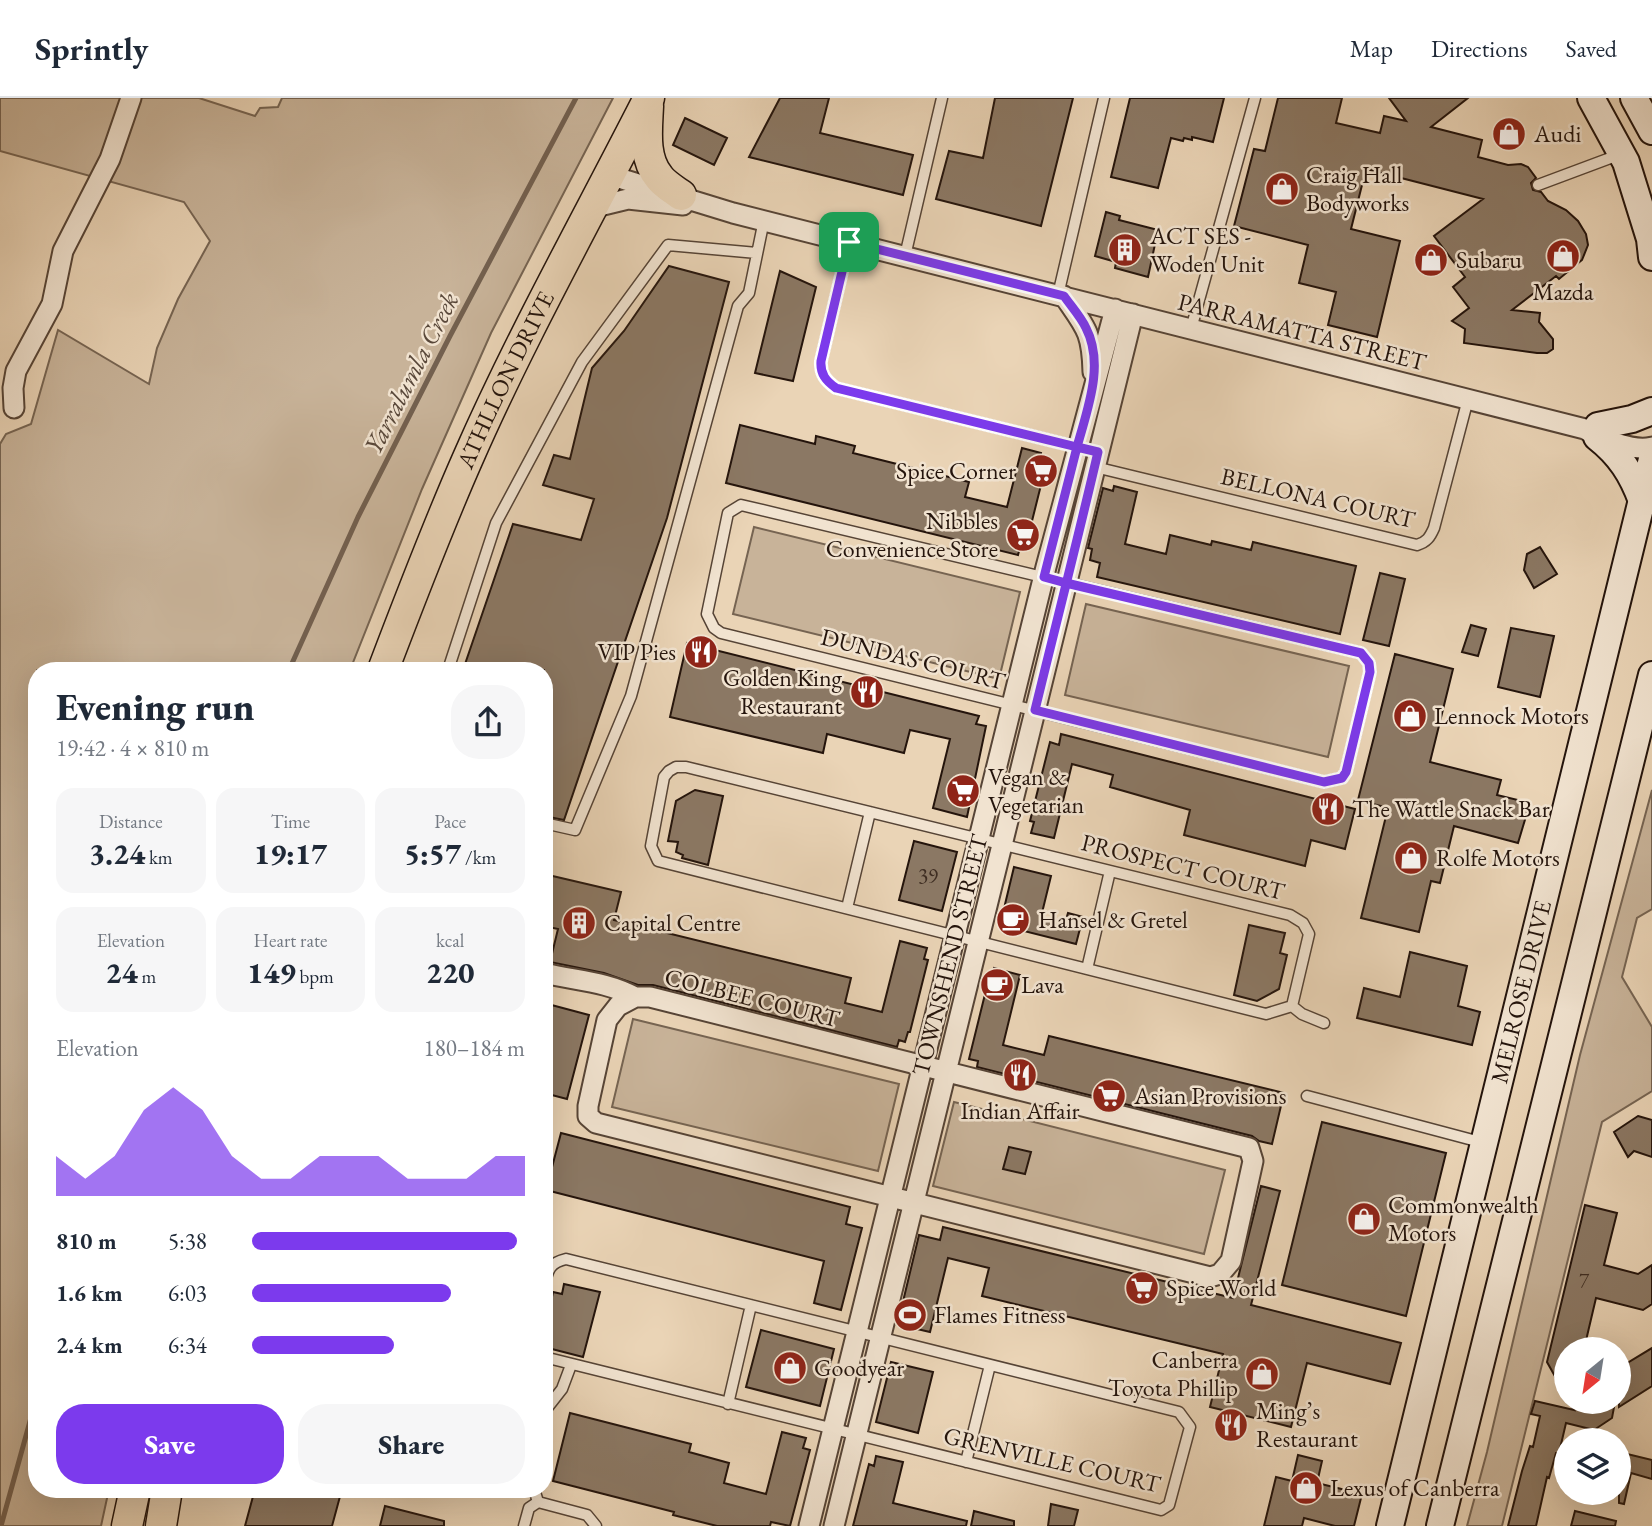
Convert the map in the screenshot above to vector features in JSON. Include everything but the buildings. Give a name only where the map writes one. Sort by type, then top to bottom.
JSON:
[{"type":"main road","name":"ATHLLON DRIVE","points":[[386,662],[427,553],[468,456],[628,98]]},
{"type":"main road","points":[[577,212],[581,199],[597,178],[609,175],[649,98]]},
{"type":"main road","points":[[649,98],[646,138],[648,156],[658,177],[681,195]]},
{"type":"main road","points":[[1591,98],[1622,154],[1650,239],[1652,257]]},
{"type":"main road","points":[[1634,98],[1652,131]]},
{"type":"main road","name":"ATHLLON DRIVE","points":[[366,662],[412,546],[495,355],[577,212]]},
{"type":"main road","points":[[1642,501],[1630,472],[1593,430],[1652,411]]},
{"type":"main road","name":"MELROSE DRIVE","points":[[1390,1526],[1652,459]]},
{"type":"main road","name":"MELROSE DRIVE","points":[[1440,1526],[1652,674]]},
{"type":"main road","points":[[127,1526],[133,1498]]},
{"type":"main road","points":[[161,1526],[166,1498]]},
{"type":"street","points":[[14,408],[16,371],[52,304],[63,251],[110,159],[131,98]]},
{"type":"street","name":"PARRAMATTA STREET","points":[[609,175],[723,210],[1593,430],[1645,449],[1652,445]]},
{"type":"street","name":"PARRAMATTA STREET","points":[[577,212],[628,199],[723,210]]},
{"type":"street","name":"TOWNSHEND STREET","points":[[1061,295],[1085,325],[1090,337],[1094,383]]},
{"type":"street","name":"TOWNSHEND STREET","points":[[809,1526],[1077,447],[1094,383],[1124,312]]},
{"type":"street","name":"TOWNSHEND STREET","points":[[834,1526],[1097,460],[1124,312]]},
{"type":"street","points":[[553,975],[578,981],[599,982],[635,997]]},
{"type":"street","points":[[578,981],[596,989],[605,1004],[607,1020]]},
{"type":"street","name":"COLBEE COURT","points":[[635,997],[650,997],[1249,1148],[1253,1161],[1231,1261],[1220,1274],[1210,1277],[596,1123],[589,1116],[588,1106],[607,1020],[618,1006],[635,997]]},
{"type":"lane","points":[[905,256],[942,98]]},
{"type":"lane","points":[[1061,295],[1104,98]]},
{"type":"lane","points":[[1191,329],[1255,98]]},
{"type":"lane","points":[[1538,185],[1622,154]]},
{"type":"lane","points":[[553,825],[575,830],[631,696],[738,306],[749,293],[764,220]]},
{"type":"lane","name":"BELLONA COURT","points":[[849,242],[820,368],[827,382],[836,388],[1077,447],[1097,460],[1417,545],[1430,538],[1434,527],[1468,399]]},
{"type":"lane","points":[[451,662],[496,523],[582,362],[636,288],[668,246],[757,253]]},
{"type":"lane","name":"DUNDAS COURT","points":[[741,505],[1044,577],[1361,653],[1369,663],[1370,672],[1346,772],[1342,778],[1324,782],[1012,705],[721,633],[707,614],[728,513],[741,505]]},
{"type":"lane","name":"PROSPECT COURT","points":[[686,767],[870,812],[1290,915],[1303,923],[1309,934],[1292,1006],[1266,1014],[658,861],[651,846],[664,777],[668,771],[686,767]]},
{"type":"lane","points":[[847,908],[870,812]]},
{"type":"lane","points":[[1087,969],[1110,871]]},
{"type":"lane","points":[[1292,1006],[1302,1014],[1324,1023]]},
{"type":"lane","points":[[1307,1096],[1484,1143]]},
{"type":"lane","name":"GRENVILLE COURT","points":[[553,1264],[566,1259],[1179,1412],[1190,1427],[1168,1505],[1161,1510],[553,1360]]},
{"type":"lane","points":[[728,1404],[751,1305]]},
{"type":"lane","points":[[553,1400],[562,1389],[571,1365]]},
{"type":"lane","points":[[966,1462],[990,1365]]},
{"type":"lane","points":[[537,1498],[538,1502]]},
{"type":"lane","points":[[524,1526],[529,1507],[538,1502],[587,1515],[596,1526]]},
{"type":"shaded area","points":[[0,98],[199,98],[255,116],[260,108],[278,107],[282,98],[613,98],[491,333],[422,489],[353,662],[28,662],[28,1498],[107,1498],[101,1526],[0,1526],[0,444],[6,434],[31,424],[58,330],[149,384],[157,348],[178,299],[210,241],[184,202],[0,151]]},
{"type":"shaded area","points":[[754,527],[1020,592],[999,679],[733,614]]},
{"type":"shaded area","points":[[1086,604],[1349,666],[1328,757],[1065,695]]},
{"type":"shaded area","points":[[1652,790],[1652,909],[1637,918],[1622,977],[1652,1027],[1652,1091],[1602,1122],[1502,1526],[1467,1526],[1487,1452],[1580,1055]]},
{"type":"shaded area","points":[[633,1019],[899,1084],[878,1171],[612,1107]]},
{"type":"shaded area","points":[[954,1102],[1225,1170],[1204,1254],[933,1186]]},
{"type":"waterway","name":"Yarralumla Creek","points":[[293,662],[358,517],[576,98]]},
{"type":"waterway","name":"Yarralumla Creek","points":[[1,1526],[28,1428]]},
{"type":"place","name":"Audi","points":[[1509,134]]},
{"type":"place","name":"Craig Hall Bodyworks","points":[[1282,189]]},
{"type":"place","name":"ACT SES - Woden Unit","points":[[1125,250]]},
{"type":"place","name":"Mazda","points":[[1563,256]]},
{"type":"place","name":"Subaru","points":[[1431,260]]},
{"type":"place","name":"Spice Corner","points":[[1041,471]]},
{"type":"place","name":"Nibbles Convenience Store","points":[[1023,535]]},
{"type":"place","name":"VIP Pies","points":[[701,652]]},
{"type":"place","name":"Golden King Restaurant","points":[[867,692]]},
{"type":"place","name":"Lennock Motors","points":[[1410,716]]},
{"type":"place","name":"Vegan & Vegetarian","points":[[963,791]]},
{"type":"place","name":"The Wattle Snack Bar","points":[[1328,809]]},
{"type":"place","name":"Rolfe Motors","points":[[1411,858]]},
{"type":"place","name":"Hansel & Gretel","points":[[1013,920]]},
{"type":"place","name":"Capital Centre","points":[[579,923]]},
{"type":"place","name":"Lava","points":[[997,985]]},
{"type":"place","name":"Indian Affair","points":[[1020,1075]]},
{"type":"place","name":"Asian Provisions","points":[[1109,1096]]},
{"type":"place","name":"Commonwealth Motors","points":[[1364,1219]]},
{"type":"place","name":"Spice World","points":[[1142,1288]]},
{"type":"place","name":"Flames Fitness","points":[[910,1315]]},
{"type":"place","name":"Goodyear","points":[[790,1368]]},
{"type":"place","name":"Canberra Toyota Phillip","points":[[1262,1374]]},
{"type":"place","name":"Ming’s Restaurant","points":[[1231,1425]]},
{"type":"place","name":"Lexus of Canberra","points":[[1306,1488]]},
{"type":"route","points":[[849,242],[821,361],[820,368],[827,382],[836,388],[1077,447],[1044,577],[1066,583],[1361,653],[1369,663],[1370,672],[1346,772],[1342,778],[1324,782],[1035,710],[1066,583],[1082,520],[1098,452],[1077,447],[1094,383],[1090,337],[1085,325],[1064,296],[849,242]]}]
